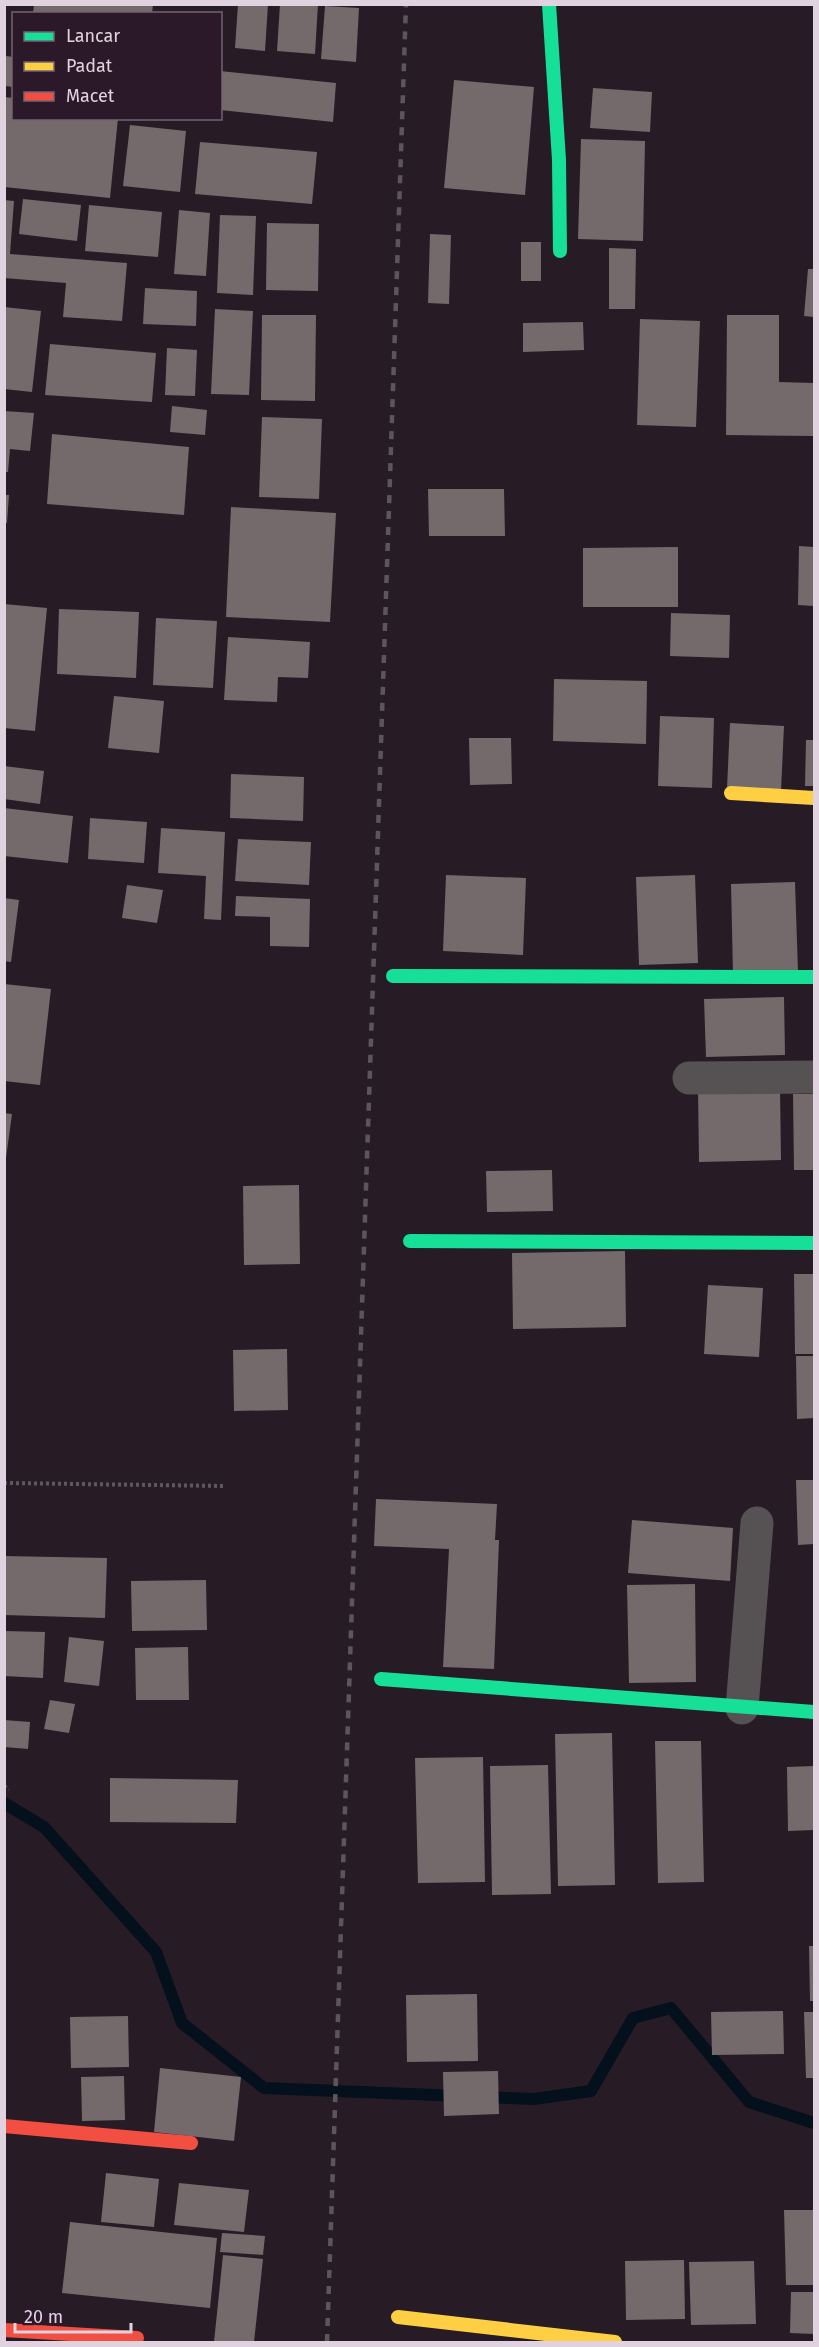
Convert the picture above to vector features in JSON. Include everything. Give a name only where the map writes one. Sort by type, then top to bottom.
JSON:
[{"type":"street","points":[[549,4],[559,160],[560,251]]},
{"type":"street","points":[[731,793],[814,798]]},
{"type":"street","points":[[393,976],[814,977]]},
{"type":"street","points":[[689,1078],[814,1077]]},
{"type":"street","points":[[410,1241],[814,1244]]},
{"type":"street","points":[[742,1708],[757,1523]]},
{"type":"street","points":[[381,1679],[814,1712]]},
{"type":"street","points":[[4,2126],[191,2143]]},
{"type":"street","points":[[398,2317],[615,2343]]},
{"type":"street","points":[[4,2330],[137,2338]]},
{"type":"path","points":[[4,1483],[226,1486]]},
{"type":"path","points":[[4,1786],[9,1790]]},
{"type":"building","points":[[34,4],[153,4],[152,12],[33,12]]},
{"type":"building","points":[[238,4],[268,4],[265,51],[235,48]]},
{"type":"building","points":[[280,4],[318,4],[315,54],[277,51]]},
{"type":"building","points":[[325,6],[359,8],[356,62],[321,59]]},
{"type":"building","points":[[6,56],[12,57],[12,87],[4,86]]},
{"type":"building","points":[[222,71],[336,83],[333,122],[222,110]]},
{"type":"building","points":[[454,80],[534,87],[525,195],[444,188]]},
{"type":"building","points":[[593,88],[652,92],[650,132],[590,128]]},
{"type":"building","points":[[4,97],[12,98],[12,120],[118,120],[110,198],[4,187]]},
{"type":"building","points":[[130,125],[186,131],[180,192],[123,186]]},
{"type":"building","points":[[581,139],[645,141],[643,241],[578,239]]},
{"type":"building","points":[[200,142],[317,152],[312,204],[195,194]]},
{"type":"building","points":[[23,199],[81,205],[77,241],[19,234]]},
{"type":"building","points":[[4,200],[14,201],[10,254],[127,263],[122,321],[63,317],[66,283],[4,278]]},
{"type":"building","points":[[89,205],[162,212],[158,257],[85,251]]},
{"type":"building","points":[[179,210],[210,213],[206,276],[174,274]]},
{"type":"building","points":[[220,215],[256,216],[253,295],[217,293]]},
{"type":"building","points":[[267,223],[319,224],[318,291],[266,290]]},
{"type":"building","points":[[430,234],[451,235],[449,304],[428,303]]},
{"type":"building","points":[[521,242],[541,242],[541,281],[521,281]]},
{"type":"building","points":[[609,248],[636,249],[635,309],[609,309]]},
{"type":"building","points":[[808,269],[814,269],[814,317],[804,316]]},
{"type":"building","points":[[145,288],[197,291],[196,326],[143,324]]},
{"type":"building","points":[[4,307],[41,311],[32,392],[4,389]]},
{"type":"building","points":[[215,309],[253,311],[249,395],[211,394]]},
{"type":"building","points":[[262,315],[316,315],[315,401],[261,400]]},
{"type":"building","points":[[727,315],[779,315],[779,382],[814,383],[814,436],[726,435]]},
{"type":"building","points":[[640,319],[700,321],[696,427],[637,425]]},
{"type":"building","points":[[583,322],[584,350],[523,352],[523,323]]},
{"type":"building","points":[[50,344],[156,353],[152,402],[45,395]]},
{"type":"building","points":[[167,348],[197,350],[195,396],[165,395]]},
{"type":"building","points":[[172,406],[207,410],[205,435],[170,432]]},
{"type":"building","points":[[4,411],[34,413],[30,451],[10,449],[8,472],[4,472]]},
{"type":"building","points":[[262,417],[322,419],[319,499],[259,497]]},
{"type":"building","points":[[52,434],[189,447],[184,515],[47,504]]},
{"type":"building","points":[[428,489],[504,489],[505,536],[429,536]]},
{"type":"building","points":[[4,495],[9,495],[7,523],[4,523]]},
{"type":"building","points":[[231,507],[336,513],[330,622],[226,617]]},
{"type":"building","points":[[799,546],[814,547],[814,606],[798,605]]},
{"type":"building","points":[[678,547],[678,607],[583,607],[583,548]]},
{"type":"building","points":[[4,604],[47,608],[35,731],[4,728]]},
{"type":"building","points":[[59,609],[139,612],[136,678],[57,674]]},
{"type":"building","points":[[671,613],[730,615],[729,658],[670,656]]},
{"type":"building","points":[[156,618],[217,621],[213,688],[153,685]]},
{"type":"building","points":[[228,637],[310,642],[308,678],[278,677],[277,702],[224,700]]},
{"type":"building","points":[[554,679],[647,681],[646,744],[553,741]]},
{"type":"building","points":[[114,696],[164,701],[159,753],[108,748]]},
{"type":"building","points":[[660,716],[714,718],[712,788],[658,786]]},
{"type":"building","points":[[730,723],[784,726],[781,791],[727,788]]},
{"type":"building","points":[[469,738],[511,738],[512,784],[470,785]]},
{"type":"building","points":[[806,740],[814,740],[814,786],[805,786]]},
{"type":"building","points":[[4,766],[44,771],[40,804],[4,799]]},
{"type":"building","points":[[231,774],[304,777],[303,821],[230,818]]},
{"type":"building","points":[[4,808],[73,816],[68,863],[4,856]]},
{"type":"building","points":[[90,818],[147,822],[144,863],[88,859]]},
{"type":"building","points":[[161,828],[225,832],[221,920],[204,919],[206,876],[158,873]]},
{"type":"building","points":[[238,839],[311,842],[309,885],[235,881]]},
{"type":"building","points":[[446,875],[526,878],[523,955],[443,951]]},
{"type":"building","points":[[695,875],[698,963],[639,965],[636,877]]},
{"type":"building","points":[[795,882],[798,972],[733,974],[731,884]]},
{"type":"building","points":[[127,885],[163,890],[157,923],[122,918]]},
{"type":"building","points":[[236,896],[310,899],[309,947],[270,946],[270,917],[235,916]]},
{"type":"building","points":[[4,898],[19,900],[11,962],[4,961]]},
{"type":"building","points":[[4,984],[51,989],[40,1085],[4,1081]]},
{"type":"building","points":[[784,997],[785,1055],[706,1057],[704,999]]},
{"type":"building","points":[[780,1087],[781,1160],[699,1162],[698,1088]]},
{"type":"building","points":[[793,1094],[814,1094],[814,1170],[794,1170]]},
{"type":"building","points":[[4,1113],[12,1114],[6,1158],[4,1157]]},
{"type":"building","points":[[552,1170],[553,1211],[487,1212],[486,1171]]},
{"type":"building","points":[[299,1185],[300,1264],[244,1265],[243,1186]]},
{"type":"building","points":[[625,1251],[626,1327],[513,1329],[512,1253]]},
{"type":"building","points":[[794,1274],[814,1274],[814,1354],[795,1354]]},
{"type":"building","points":[[708,1285],[763,1288],[759,1357],[704,1354]]},
{"type":"building","points":[[287,1349],[288,1410],[234,1411],[233,1350]]},
{"type":"building","points":[[796,1356],[814,1356],[814,1418],[797,1419]]},
{"type":"building","points":[[796,1480],[814,1480],[814,1544],[798,1545]]},
{"type":"building","points":[[376,1499],[497,1504],[495,1540],[499,1540],[494,1669],[443,1667],[449,1549],[374,1546]]},
{"type":"building","points":[[632,1520],[733,1528],[730,1581],[628,1573]]},
{"type":"building","points":[[4,1556],[107,1558],[105,1618],[4,1615]]},
{"type":"building","points":[[206,1580],[207,1630],[132,1631],[131,1581]]},
{"type":"building","points":[[695,1584],[696,1682],[629,1683],[627,1585]]},
{"type":"building","points":[[4,1631],[45,1632],[43,1678],[4,1676]]},
{"type":"building","points":[[69,1637],[104,1641],[99,1686],[64,1682]]},
{"type":"building","points":[[188,1647],[189,1700],[136,1700],[135,1648]]},
{"type":"building","points":[[50,1700],[75,1704],[69,1733],[44,1729]]},
{"type":"building","points":[[4,1720],[30,1722],[28,1749],[4,1747]]},
{"type":"building","points":[[612,1733],[615,1885],[558,1886],[555,1734]]},
{"type":"building","points":[[655,1741],[701,1741],[704,1882],[658,1883]]},
{"type":"building","points":[[483,1757],[485,1882],[418,1883],[415,1758]]},
{"type":"building","points":[[548,1765],[551,1894],[492,1895],[490,1766]]},
{"type":"building","points":[[814,1766],[814,1830],[788,1831],[787,1767]]},
{"type":"building","points":[[110,1778],[238,1780],[236,1823],[110,1822]]},
{"type":"building","points":[[809,1946],[814,1946],[814,2001],[810,2001]]},
{"type":"building","points":[[477,1994],[478,2061],[407,2062],[406,1995]]},
{"type":"building","points":[[783,2011],[784,2054],[712,2055],[711,2012]]},
{"type":"building","points":[[804,2012],[814,2012],[814,2078],[806,2078]]},
{"type":"building","points":[[128,2016],[129,2067],[71,2068],[70,2017]]},
{"type":"building","points":[[160,2068],[241,2077],[234,2141],[154,2132]]},
{"type":"building","points":[[498,2071],[499,2114],[444,2116],[443,2072]]},
{"type":"building","points":[[124,2076],[125,2120],[82,2121],[81,2077]]},
{"type":"building","points":[[106,2173],[159,2179],[154,2227],[101,2222]]},
{"type":"building","points":[[179,2183],[249,2190],[244,2232],[174,2225]]},
{"type":"building","points":[[784,2210],[814,2210],[814,2285],[786,2285]]},
{"type":"building","points":[[70,2222],[217,2238],[210,2308],[62,2293]]},
{"type":"building","points":[[222,2233],[265,2236],[263,2255],[220,2252]]},
{"type":"building","points":[[223,2255],[263,2259],[254,2342],[214,2342]]},
{"type":"building","points":[[684,2260],[685,2319],[626,2320],[625,2261]]},
{"type":"building","points":[[754,2261],[756,2324],[691,2325],[689,2262]]},
{"type":"building","points":[[791,2292],[814,2292],[814,2334],[790,2333]]},
{"type":"waterway","points":[[4,1803],[44,1827],[156,1952],[182,2023],[264,2088],[459,2096]]},
{"type":"waterway","points":[[483,2097],[534,2099],[591,2091],[633,2018],[671,2008],[749,2102],[814,2123]]},
{"type":"railway","points":[[327,2342],[406,4]]},
{"type":"traffic: fast","points":[[549,4],[559,160],[560,251]]},
{"type":"traffic: fast","points":[[393,976],[814,977]]},
{"type":"traffic: fast","points":[[410,1241],[814,1243]]},
{"type":"traffic: fast","points":[[381,1679],[814,1712]]},
{"type":"traffic: slow","points":[[731,793],[814,798]]},
{"type":"traffic: slow","points":[[398,2317],[615,2342]]},
{"type":"traffic: jam","points":[[4,2126],[191,2143]]},
{"type":"traffic: jam","points":[[4,2330],[137,2338]]}]
